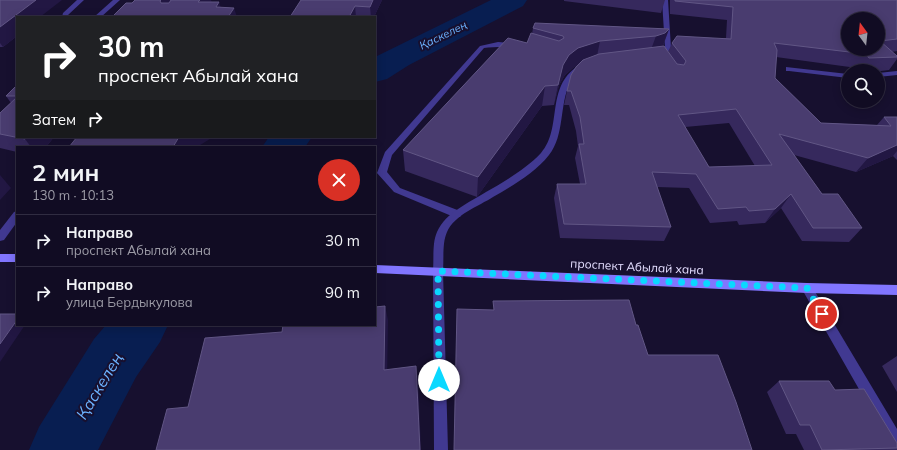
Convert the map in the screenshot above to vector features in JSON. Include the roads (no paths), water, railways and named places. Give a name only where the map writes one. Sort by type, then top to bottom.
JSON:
[{"type":"main road","points":[[0,258],[16,258]]},
{"type":"main road","name":"проспект Абылай хана","points":[[376,269],[807,288],[897,290]]},
{"type":"street","points":[[65,16],[65,14],[80,0]]},
{"type":"street","points":[[98,16],[117,0]]},
{"type":"street","points":[[646,59],[664,59],[668,48],[665,0]]},
{"type":"street","points":[[457,214],[397,190],[382,173],[388,154],[482,47],[494,43],[506,44],[521,48]]},
{"type":"street","points":[[441,450],[438,271],[442,231],[457,214],[487,197],[528,169],[546,153],[555,133],[560,101],[566,83],[578,70],[588,66]]},
{"type":"street","points":[[789,69],[841,75]]},
{"type":"street","points":[[885,74],[897,73]]},
{"type":"street","points":[[0,237],[16,216]]},
{"type":"street","points":[[807,288],[897,442]]},
{"type":"waterway","name":"Қаскелең","points":[[376,71],[397,58],[513,0]]},
{"type":"waterway","name":"Қаскелең","points":[[283,146],[291,138]]},
{"type":"waterway","name":"Қаскелең","points":[[62,450],[115,358],[139,326]]}]
